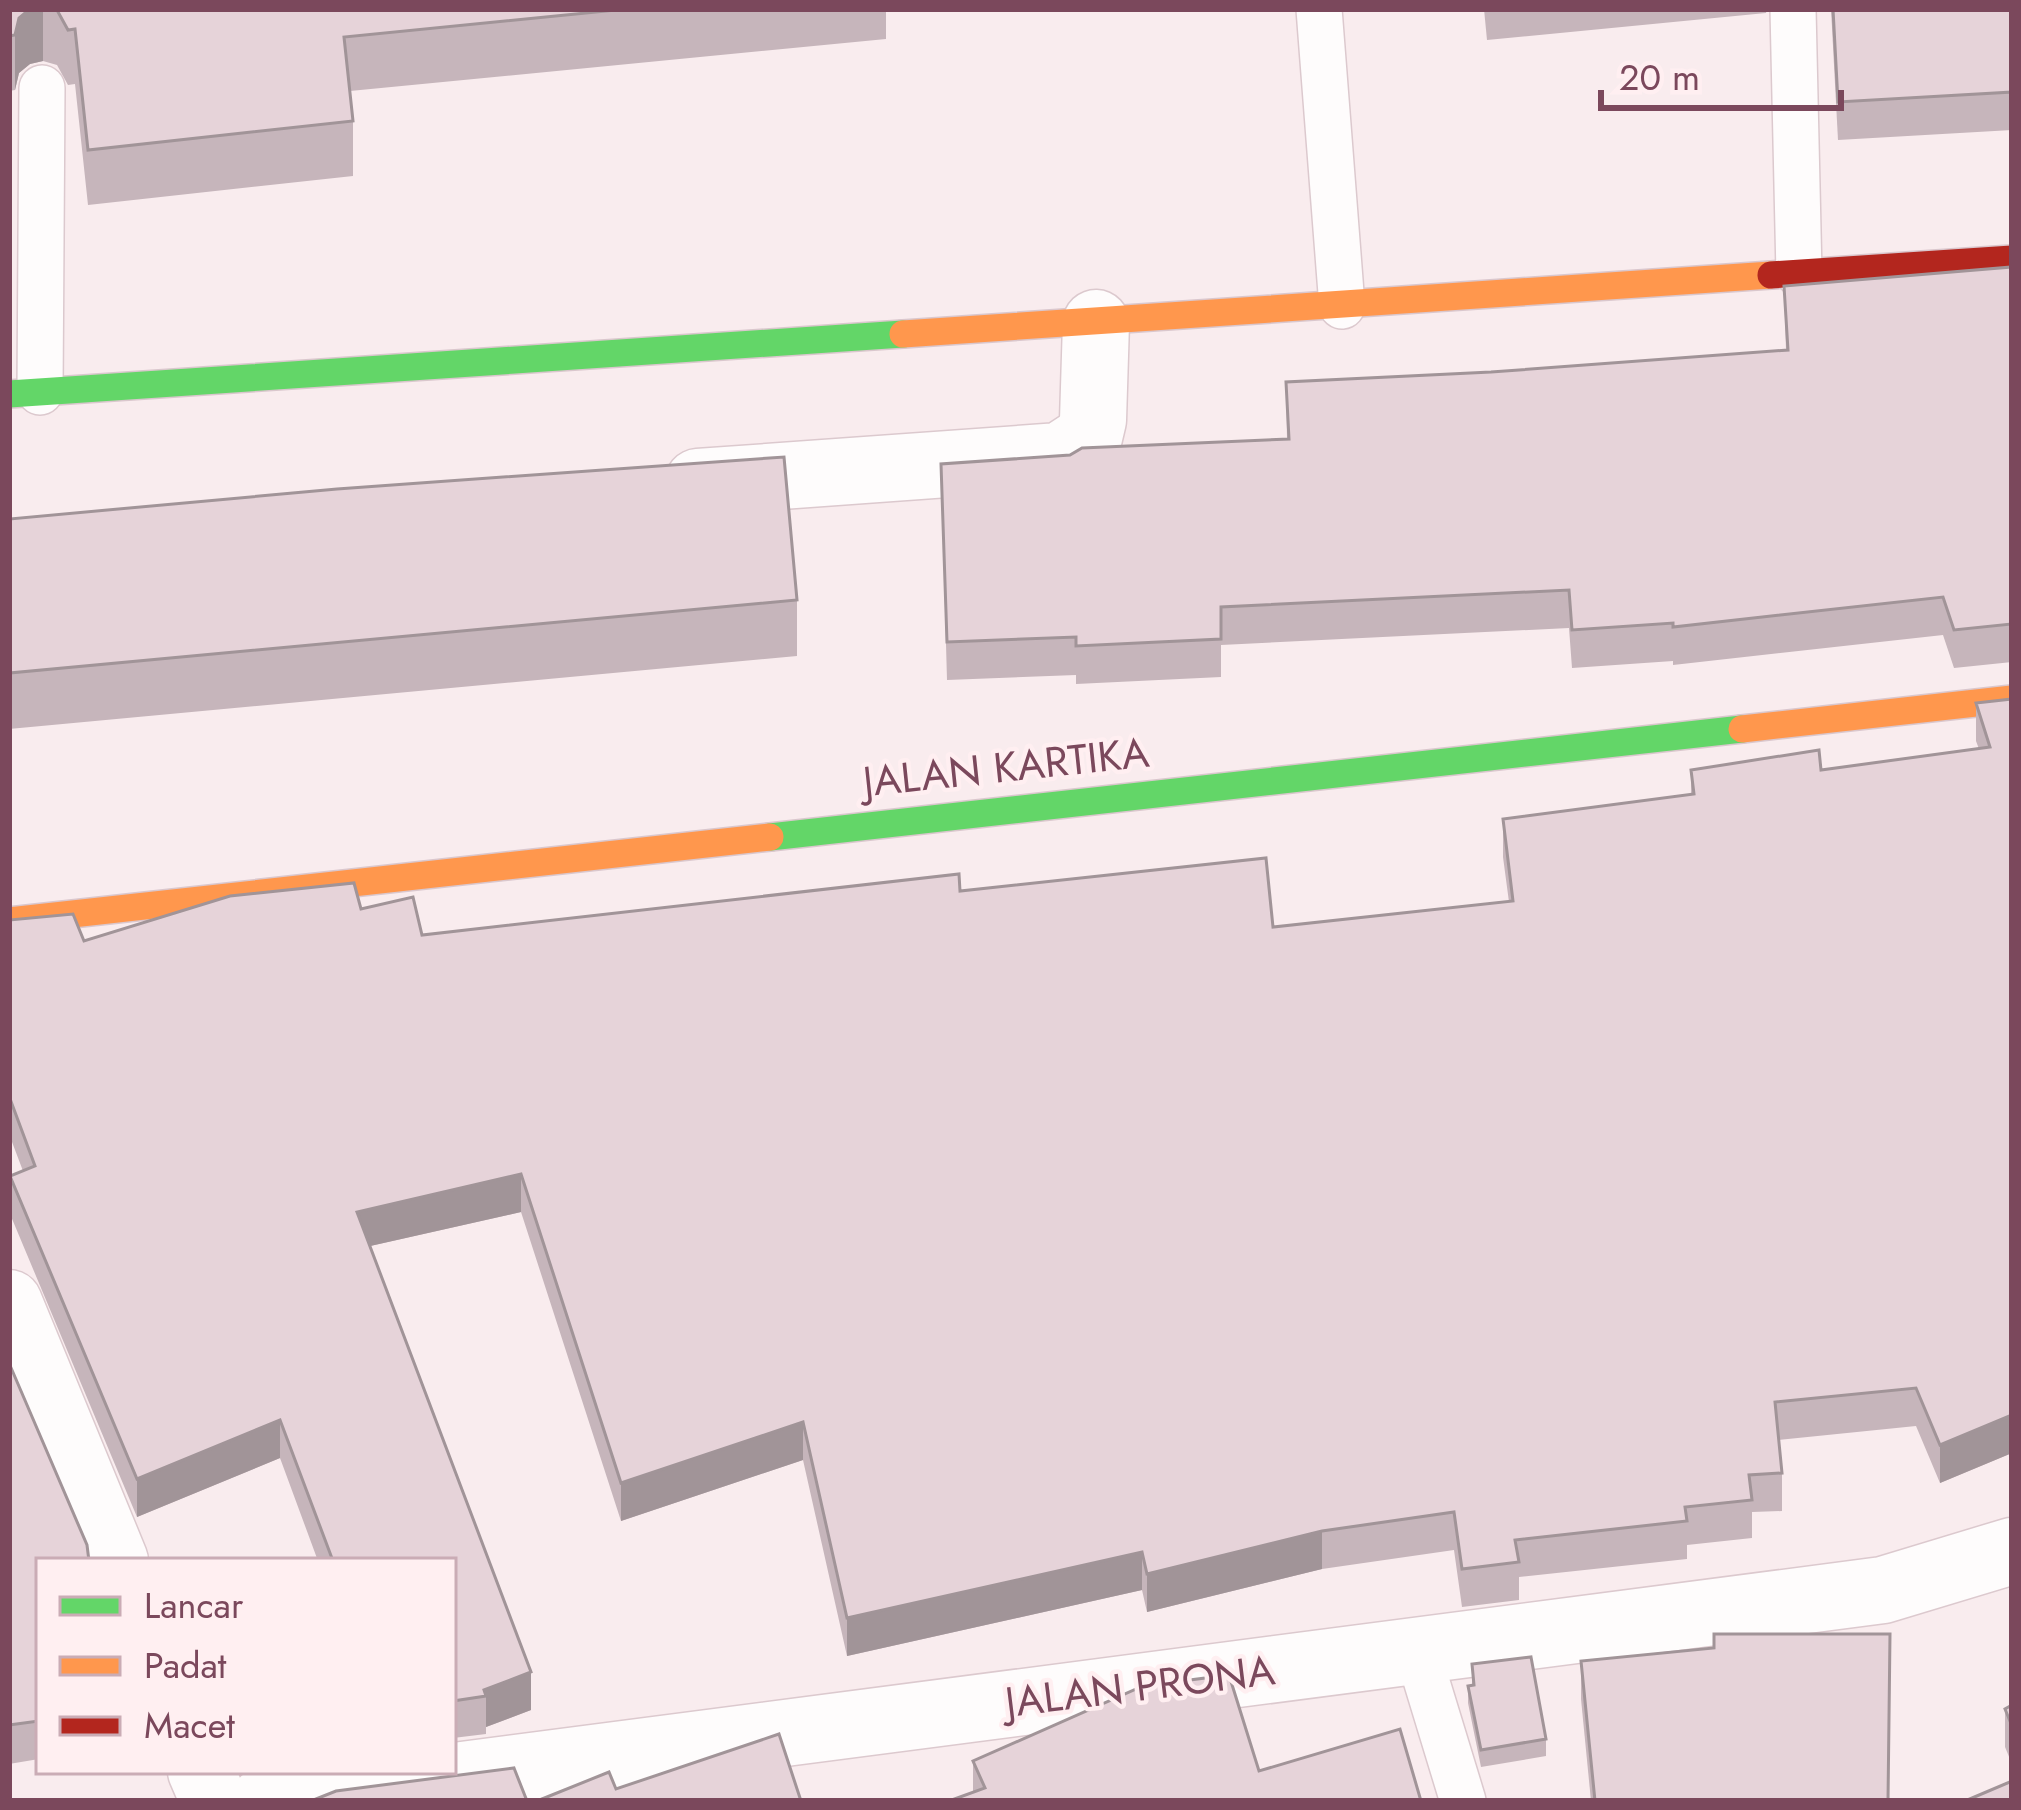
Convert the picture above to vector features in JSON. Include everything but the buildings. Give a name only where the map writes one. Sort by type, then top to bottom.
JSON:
[{"type":"street","points":[[25,393],[2012,259]]},
{"type":"street","points":[[642,486],[1060,456],[1089,437],[1096,323]]},
{"type":"street","name":"JALAN KARTIKA","points":[[9,920],[2012,699]]},
{"type":"street","points":[[9,1303],[114,1558]]},
{"type":"street","name":"JALAN PRONA","points":[[263,1801],[1883,1590],[2012,1551]]},
{"type":"lane","points":[[1319,9],[1342,306]]},
{"type":"lane","points":[[1793,9],[1799,274]]},
{"type":"lane","points":[[25,393],[42,88]]},
{"type":"lane","points":[[1417,1650],[1463,1801]]},
{"type":"traffic: fast","points":[[9,394],[903,334]]},
{"type":"traffic: fast","points":[[770,837],[1742,729]]},
{"type":"traffic: slow","points":[[903,334],[1771,275]]},
{"type":"traffic: slow","points":[[1742,729],[2012,699]]},
{"type":"traffic: slow","points":[[9,921],[770,837]]},
{"type":"traffic: jam","points":[[1771,275],[2012,259]]}]
